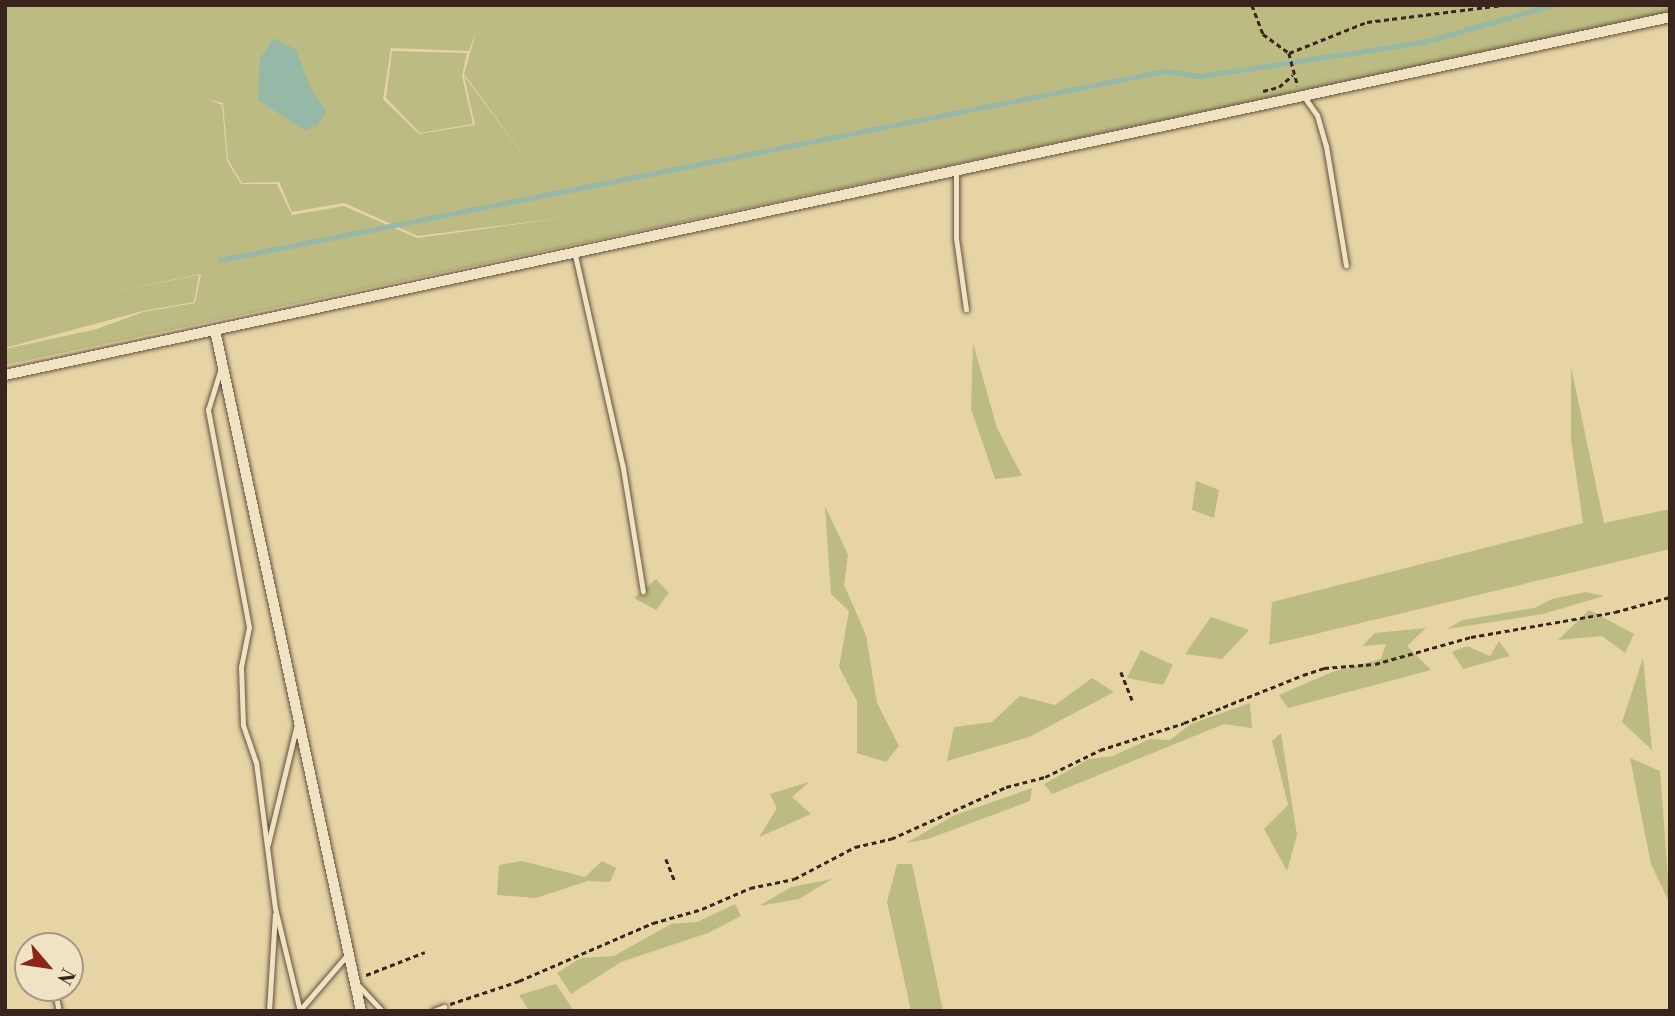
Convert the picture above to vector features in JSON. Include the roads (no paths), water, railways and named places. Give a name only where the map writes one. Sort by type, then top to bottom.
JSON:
[{"type":"street","points":[[5,375],[957,170],[1305,98],[1670,17]]},
{"type":"street","points":[[215,330],[361,1011]]},
{"type":"lane","points":[[1305,98],[1317,115],[1326,146],[1346,265]]},
{"type":"lane","points":[[957,170],[956,238],[966,309]]},
{"type":"lane","points":[[575,254],[615,429],[643,591]]},
{"type":"lane","points":[[222,365],[208,410],[247,608],[249,627],[240,696],[243,725],[256,762],[275,908],[300,1010]]},
{"type":"lane","points":[[267,846],[298,721]]},
{"type":"lane","points":[[269,1011],[275,908]]},
{"type":"lane","points":[[300,1010],[348,954]]},
{"type":"lane","points":[[353,981],[382,1011]]},
{"type":"lane","points":[[433,1011],[444,1007]]},
{"type":"waterway","points":[[220,260],[1164,71],[1201,76],[1424,42],[1552,5]]}]
